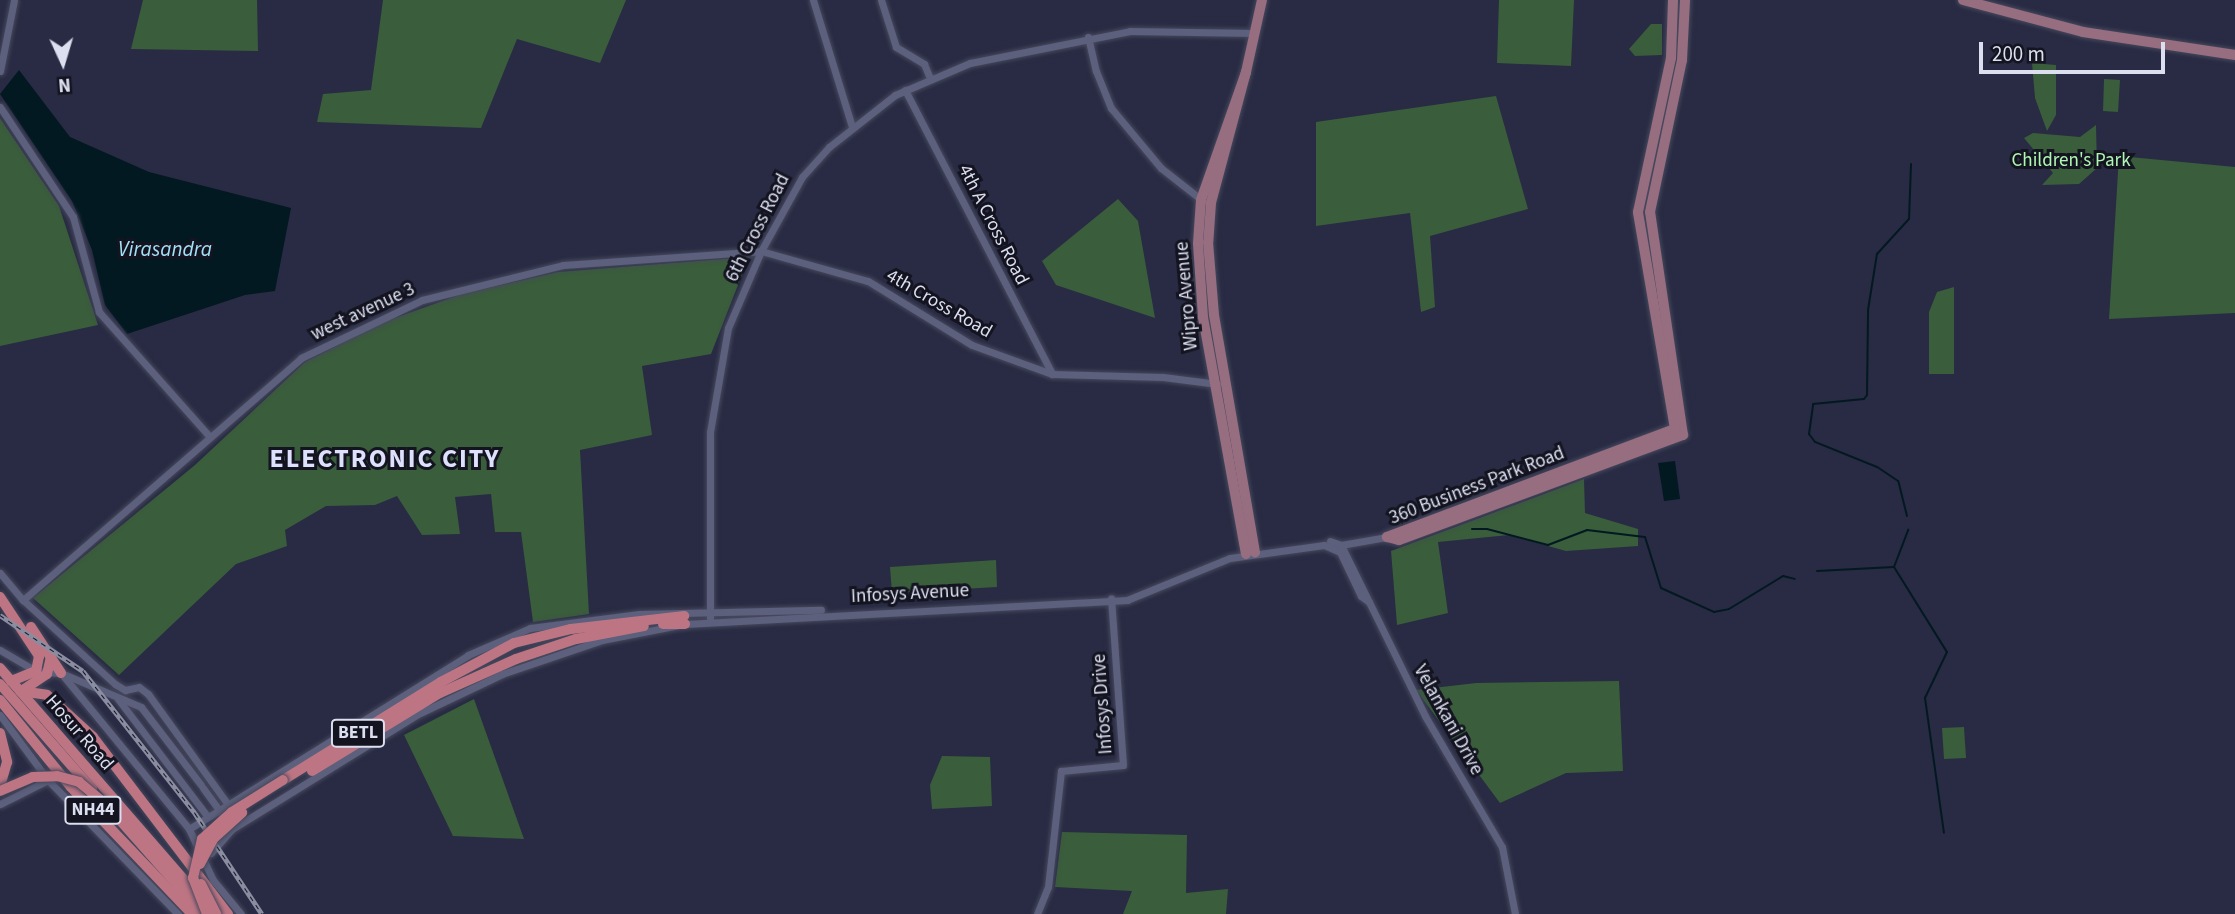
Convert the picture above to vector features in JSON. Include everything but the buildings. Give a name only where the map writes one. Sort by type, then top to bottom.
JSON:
[{"type":"highway","points":[[0,586],[49,672],[20,691]]},
{"type":"highway","points":[[0,597],[44,660],[61,673]]},
{"type":"highway","points":[[205,914],[192,877],[202,839],[232,812],[440,693],[516,659],[576,639],[620,629],[684,620]]},
{"type":"highway","name":"BETL","points":[[285,783],[441,682],[514,643],[571,629],[684,620]]},
{"type":"highway","points":[[44,660],[6,682],[108,806],[205,914]]},
{"type":"highway","name":"Hosur Road","points":[[0,668],[6,682],[20,691],[216,914]]},
{"type":"highway","points":[[20,691],[47,695],[93,737],[228,914]]},
{"type":"highway","name":"Hosur Road","points":[[0,700],[71,787],[192,914]]},
{"type":"highway","points":[[0,733],[7,762],[0,789]]},
{"type":"highway","points":[[0,789],[33,777],[57,776],[79,782],[108,806]]},
{"type":"highway","points":[[216,914],[200,881],[206,848],[231,821],[285,783]]},
{"type":"main road","name":"Wipro Avenue","points":[[1250,552],[1227,382],[1214,314],[1206,202],[1237,114],[1262,0]]},
{"type":"main road","name":"360 Business Park Road","points":[[1387,537],[1675,429],[1638,212],[1671,58],[1673,0]]},
{"type":"main road","name":"360 Business Park Road","points":[[1387,537],[1399,540],[1683,435],[1650,212],[1682,60],[1685,0]]},
{"type":"main road","points":[[1963,0],[2084,32],[2235,55]]},
{"type":"main road","name":"Wipro Avenue","points":[[1246,72],[1206,202],[1198,243],[1203,317],[1250,552]]},
{"type":"street","points":[[0,71],[14,0]]},
{"type":"street","points":[[813,0],[852,127]]},
{"type":"street","points":[[881,0],[896,47],[924,64],[930,78]]},
{"type":"street","name":"6th Cross Road","points":[[710,619],[710,432],[715,384],[728,328],[761,251],[802,177],[852,127],[905,90],[970,63],[1088,37],[1168,29],[1255,33]]},
{"type":"street","points":[[1088,37],[1096,71],[1111,108],[1161,168],[1206,202]]},
{"type":"street","name":"4th A Cross Road","points":[[905,90],[1052,374]]},
{"type":"street","points":[[0,107],[73,217],[99,312],[210,437]]},
{"type":"street","name":"4th Cross Road","points":[[761,251],[868,281],[972,345],[1052,374],[1163,377],[1215,384],[1227,382]]},
{"type":"street","name":"west avenue 3","points":[[23,600],[301,358],[422,300],[563,265],[761,251]]},
{"type":"street","points":[[1111,600],[1146,593],[1250,552],[1292,546],[1341,545],[1387,537]]},
{"type":"street","points":[[1348,554],[1359,543]]},
{"type":"street","name":"Velankani Drive","points":[[1341,545],[1348,554],[1425,716],[1502,847],[1515,914]]},
{"type":"street","points":[[1292,546],[1336,548],[1369,602]]},
{"type":"street","points":[[0,573],[23,600],[117,685],[145,691],[227,803]]},
{"type":"street","name":"Infosys Avenue","points":[[684,620],[1080,597],[1111,600]]},
{"type":"street","name":"Infosys Avenue","points":[[776,615],[1059,600],[1111,600]]},
{"type":"street","name":"Infosys Drive","points":[[1037,914],[1048,887],[1061,771],[1123,765],[1111,600]]},
{"type":"street","points":[[189,829],[468,655],[512,635],[569,621],[639,614],[684,620]]},
{"type":"street","points":[[206,863],[232,828],[420,713],[468,689],[565,651],[684,620]]},
{"type":"street","points":[[0,650],[44,660]]},
{"type":"street","points":[[49,672],[61,673],[141,707],[232,828]]},
{"type":"street","points":[[61,673],[189,829],[213,880],[241,914]]},
{"type":"street","points":[[118,698],[207,816]]},
{"type":"street","points":[[0,715],[48,780],[178,914]]},
{"type":"street","points":[[0,804],[48,780]]},
{"type":"green space","points":[[143,0],[257,0],[258,51],[131,49]]},
{"type":"green space","points":[[383,0],[626,0],[600,63],[517,39],[481,128],[317,122],[323,94],[371,90]]},
{"type":"green space","points":[[1499,0],[1574,0],[1571,66],[1497,63]]},
{"type":"green space","points":[[1651,24],[1662,24],[1662,55],[1635,56],[1629,49]]},
{"type":"green space","points":[[2032,63],[2056,65],[2056,115],[2047,131],[2035,98]]},
{"type":"green space","points":[[2104,79],[2120,80],[2118,112],[2103,111]]},
{"type":"green space","points":[[1496,96],[1528,209],[1430,236],[1435,307],[1421,312],[1410,213],[1316,226],[1316,122]]},
{"type":"green space","points":[[0,118],[59,206],[98,325],[0,346]]},
{"type":"green space","name":"Children's Park","points":[[2096,125],[2097,168],[2079,184],[2042,185],[2053,173],[2024,138],[2033,133],[2080,137]]},
{"type":"green space","points":[[2119,156],[2235,167],[2235,313],[2109,319]]},
{"type":"green space","points":[[1118,199],[1138,221],[1155,318],[1056,285],[1042,261]]},
{"type":"green space","points":[[749,257],[711,354],[642,366],[652,435],[580,450],[589,614],[533,622],[521,532],[495,532],[491,494],[455,497],[460,534],[422,535],[397,496],[375,505],[326,506],[285,530],[287,546],[236,564],[119,675],[33,598],[195,465],[305,362],[384,322],[462,294],[558,272]]},
{"type":"green space","points":[[1954,287],[1954,374],[1929,374],[1929,312],[1937,292]]},
{"type":"green space","points":[[1584,479],[1585,513],[1638,529],[1638,546],[1566,551],[1509,535],[1438,542],[1448,613],[1397,625],[1391,551]]},
{"type":"green space","points":[[996,560],[997,587],[892,593],[890,567]]},
{"type":"green space","points":[[1619,681],[1623,771],[1566,773],[1500,803],[1416,690],[1476,683]]},
{"type":"green space","points":[[474,699],[524,839],[453,836],[404,735]]},
{"type":"green space","points":[[1964,727],[1966,758],[1944,759],[1942,728]]},
{"type":"green space","points":[[942,756],[990,757],[992,806],[932,809],[930,785]]},
{"type":"green space","points":[[1062,832],[1187,835],[1186,893],[1228,889],[1226,914],[1123,914],[1132,891],[1055,887]]},
{"type":"water","name":"Virasandra","points":[[19,70],[70,137],[149,172],[291,208],[275,291],[245,295],[127,334],[105,305],[92,250],[72,201],[0,94]]},
{"type":"water","points":[[1675,461],[1680,499],[1664,501],[1658,463]]},
{"type":"waterway","points":[[1907,516],[1898,481],[1877,467],[1815,442],[1809,434],[1813,404],[1864,399],[1867,395],[1868,310],[1877,254],[1909,219],[1911,164]]},
{"type":"waterway","points":[[1472,529],[1487,529],[1548,545],[1587,530],[1645,537],[1661,588],[1714,612],[1729,609],[1783,576],[1795,579]]},
{"type":"waterway","points":[[1894,567],[1908,530]]},
{"type":"waterway","points":[[1817,571],[1894,567],[1947,652],[1925,698],[1944,833]]},
{"type":"railway","points":[[0,615],[83,671],[195,813],[262,914]]},
{"type":"district","name":"ELECTRONIC CITY","points":[[385,459]]}]
